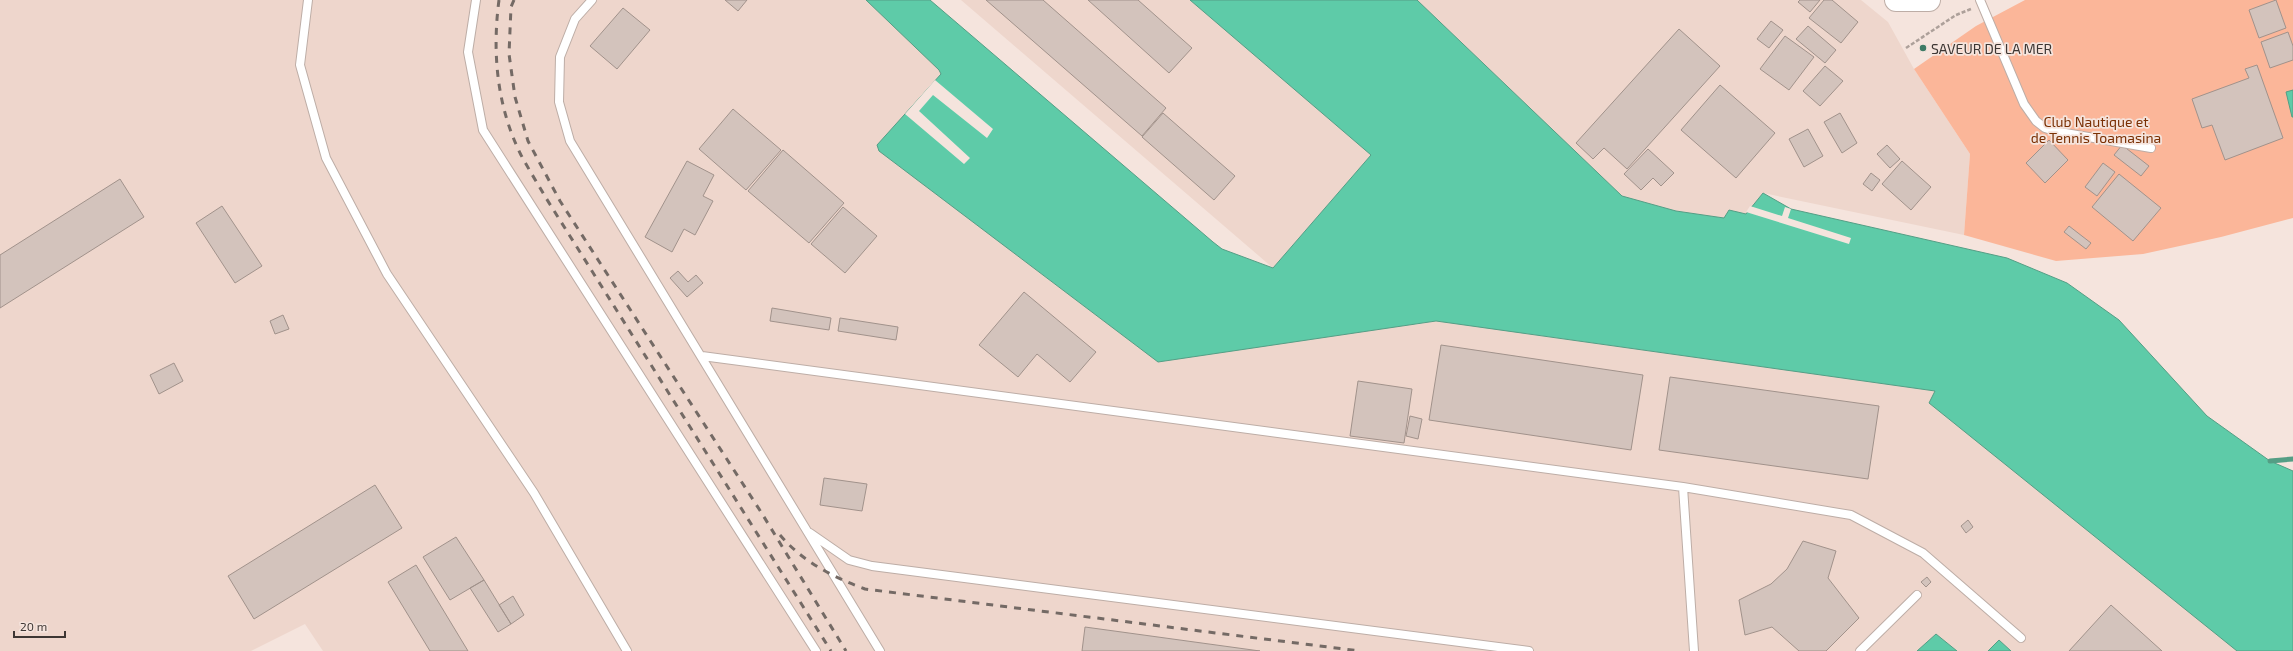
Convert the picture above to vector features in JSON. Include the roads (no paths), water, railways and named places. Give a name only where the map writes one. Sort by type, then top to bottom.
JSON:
[{"type":"main road","points":[[1896,0],[1929,0]]},
{"type":"lane","points":[[308,0],[300,65],[326,158],[387,274],[534,493],[626,651]]},
{"type":"lane","points":[[476,0],[468,52],[483,130],[816,651]]},
{"type":"lane","points":[[592,0],[575,19],[560,57],[559,102],[570,141],[880,651]]},
{"type":"lane","points":[[1981,2],[2024,104],[2036,121],[2046,128],[2054,131],[2151,148]]},
{"type":"lane","points":[[702,356],[1683,487],[1851,515],[1923,553],[2021,638]]},
{"type":"lane","points":[[1683,487],[1694,651]]},
{"type":"lane","points":[[808,531],[849,560],[872,566],[1529,651]]},
{"type":"lane","points":[[1860,651],[1917,595]]},
{"type":"waterway","points":[[2270,461],[2293,459]]},
{"type":"railway","points":[[499,0],[496,40],[498,79],[506,118],[521,155],[546,198],[831,651]]},
{"type":"railway","points":[[514,0],[511,7],[509,54],[515,97],[528,141],[560,201],[761,512],[846,651]]},
{"type":"railway","points":[[780,535],[798,553],[819,568],[865,589],[1360,651]]},
{"type":"place","name":"SAVEUR DE LA MER","points":[[1923,48]]},
{"type":"park label","name":"Club Nautique et de Tennis Toamasina","points":[[2096,130]]}]
